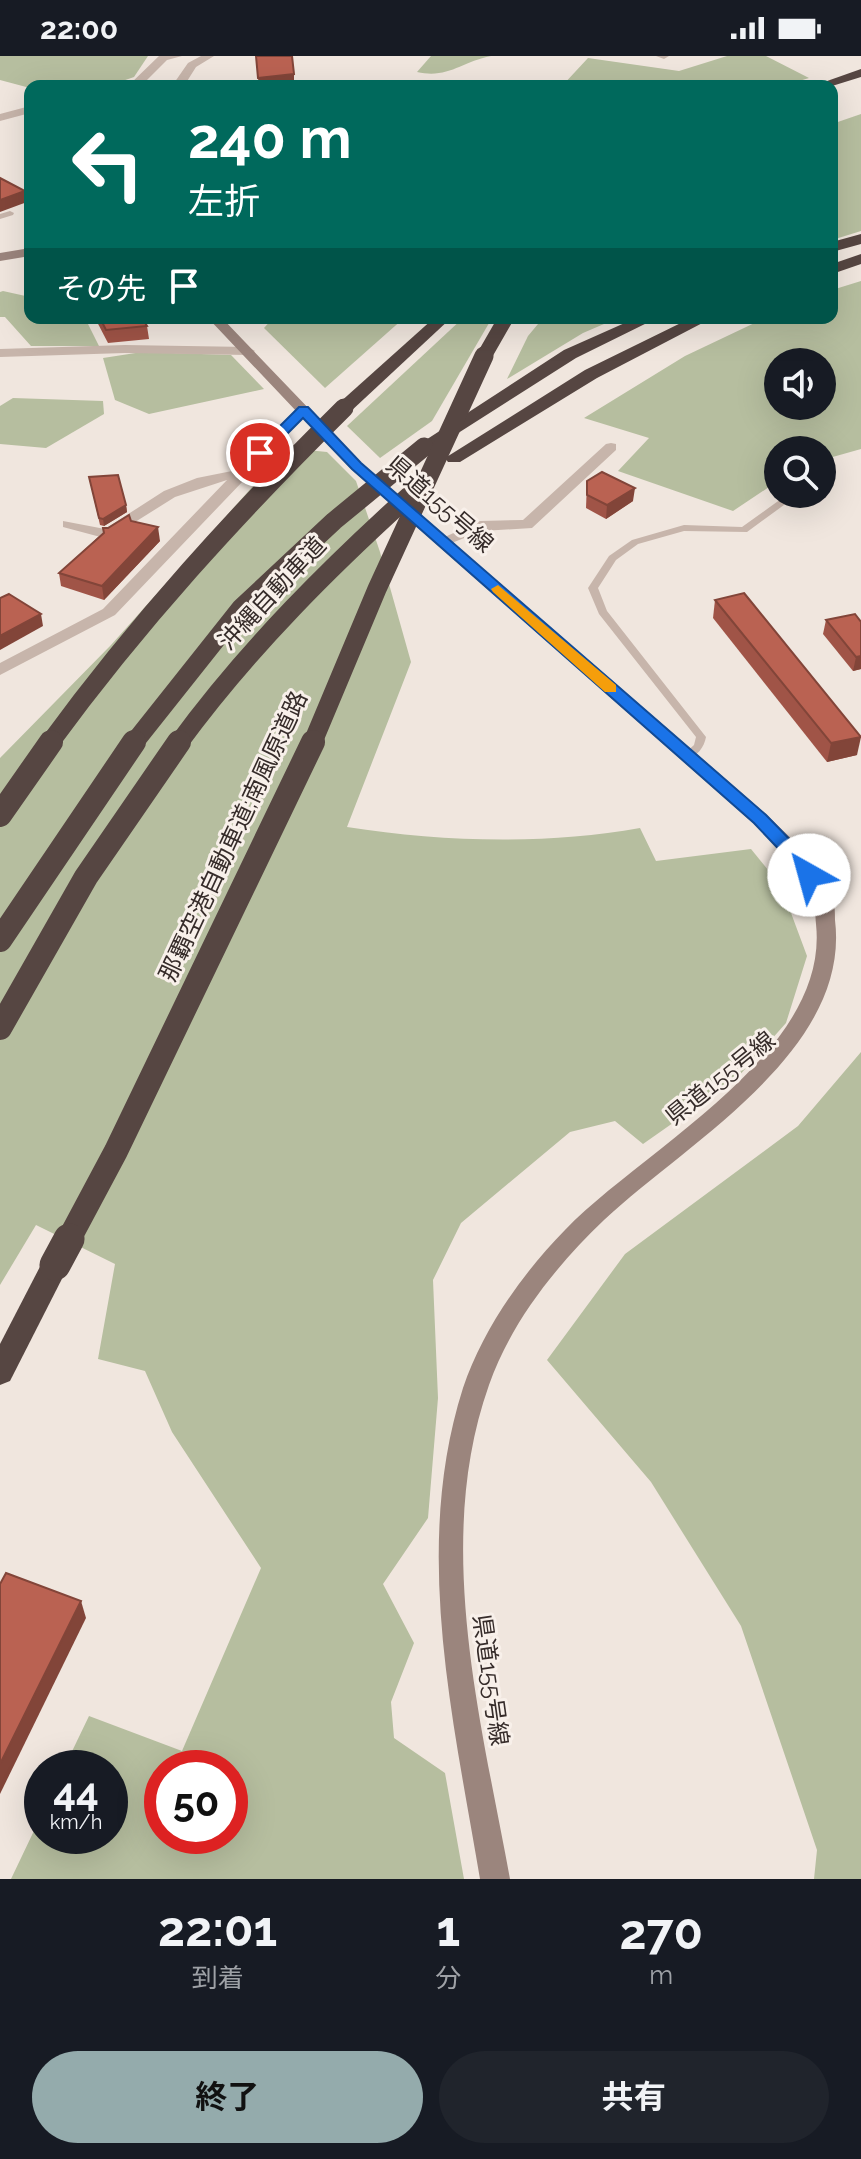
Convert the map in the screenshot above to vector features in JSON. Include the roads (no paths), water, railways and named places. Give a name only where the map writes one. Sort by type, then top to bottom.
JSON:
[{"type":"highway","points":[[838,80],[861,73]]},
{"type":"highway","points":[[838,95],[861,88]]},
{"type":"highway","points":[[838,245],[861,239]]},
{"type":"highway","points":[[838,267],[861,259]]},
{"type":"highway","points":[[0,815],[32,767],[205,550],[344,408],[436,324]]},
{"type":"highway","name":"那覇空港自動車道;南風原道路","points":[[0,1372],[116,1151],[313,743],[377,589],[475,371],[502,324]]},
{"type":"highway","name":"沖縄自動車道","points":[[0,940],[95,796],[166,699],[241,608],[334,521],[424,447],[570,354],[636,324]]},
{"type":"highway","name":"沖縄自動車道","points":[[0,1028],[71,899],[187,729],[256,644],[366,532],[454,458],[591,374],[692,324]]},
{"type":"main road","points":[[0,257],[24,253]]},
{"type":"main road","name":"県道155号線","points":[[221,324],[356,466],[688,755],[777,837],[794,854],[823,896],[837,936],[836,978],[826,1009],[786,1062],[618,1194],[571,1238],[536,1277],[501,1330],[476,1387],[457,1453],[451,1573],[468,1714],[495,1879]]},
{"type":"street","points":[[140,80],[164,57],[177,56]]},
{"type":"street","points":[[182,80],[192,65],[209,56]]},
{"type":"street","points":[[0,118],[24,111]]},
{"type":"street","points":[[0,353],[125,349],[248,351]]},
{"type":"street","points":[[0,670],[109,612],[131,594],[239,474],[303,410]]},
{"type":"street","points":[[444,541],[480,526],[527,525],[611,447]]},
{"type":"street","points":[[68,524],[108,534],[158,498],[193,483],[239,474]]},
{"type":"lane","points":[[0,217],[10,213]]},
{"type":"lane","points":[[688,755],[699,746],[701,737],[602,612],[593,588],[612,558],[635,542],[684,528],[744,530],[775,508]]}]
